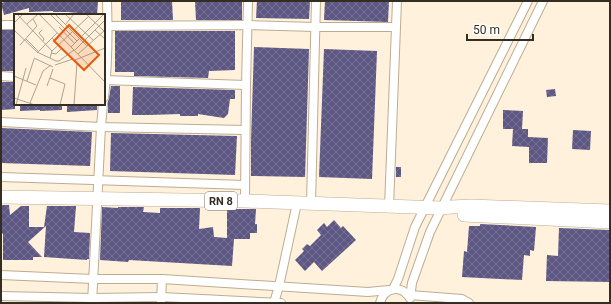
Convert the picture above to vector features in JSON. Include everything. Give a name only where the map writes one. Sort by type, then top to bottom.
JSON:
[{"type":"main road","name":"RN 8","points":[[1,197],[245,201],[425,208],[471,206],[610,211]]},
{"type":"main road","name":"RN 8","points":[[441,208],[452,213],[469,215],[610,222]]},
{"type":"street","points":[[107,1],[105,80],[246,85]]},
{"type":"street","points":[[245,201],[248,1]]},
{"type":"street","points":[[312,204],[316,1]]},
{"type":"street","points":[[389,207],[396,1]]},
{"type":"street","points":[[380,303],[382,297],[391,289],[398,278],[415,227],[528,1]]},
{"type":"street","points":[[409,297],[412,283],[430,232],[544,1]]},
{"type":"street","points":[[1,25],[14,26]]},
{"type":"street","points":[[106,26],[248,25],[396,27]]},
{"type":"street","points":[[1,76],[14,77]]},
{"type":"street","points":[[92,300],[98,199],[100,127],[103,105]]},
{"type":"street","points":[[1,122],[100,127],[245,130]]},
{"type":"street","points":[[1,176],[245,185]]},
{"type":"street","points":[[274,303],[297,203]]},
{"type":"street","points":[[1,275],[94,279],[162,279],[368,292],[398,289],[403,291],[409,297],[462,299],[469,303]]},
{"type":"street","points":[[161,300],[162,279]]},
{"type":"street","points":[[1,296],[92,300],[281,303]]},
{"type":"building","points":[[9,1],[98,1],[97,14],[53,11],[29,12],[29,8],[4,15],[1,3]]},
{"type":"building","points":[[121,1],[172,1],[173,20],[121,20]]},
{"type":"building","points":[[195,1],[242,1],[242,20],[196,20]]},
{"type":"building","points":[[257,1],[310,1],[309,19],[256,18]]},
{"type":"building","points":[[325,1],[389,1],[388,22],[324,20]]},
{"type":"building","points":[[1,30],[14,30],[14,71],[1,71]]},
{"type":"building","points":[[115,31],[235,31],[235,70],[209,71],[208,78],[134,76],[134,72],[115,72]]},
{"type":"building","points":[[254,47],[309,49],[305,177],[251,176]]},
{"type":"building","points":[[324,49],[377,51],[372,179],[319,177]]},
{"type":"building","points":[[1,82],[14,82],[15,109],[1,110]]},
{"type":"building","points":[[111,86],[120,86],[120,113],[108,113],[108,101]]},
{"type":"building","points":[[133,87],[235,90],[235,99],[230,99],[228,114],[224,118],[198,114],[198,116],[180,116],[180,114],[132,115]]},
{"type":"building","points":[[555,89],[556,96],[547,97],[546,90]]},
{"type":"building","points":[[20,105],[62,105],[62,110],[20,111]]},
{"type":"building","points":[[67,105],[97,105],[97,110],[67,112]]},
{"type":"building","points":[[503,110],[523,111],[522,129],[528,129],[528,137],[548,138],[547,163],[529,163],[529,147],[512,146],[513,129],[503,129]]},
{"type":"building","points":[[1,128],[92,132],[90,166],[1,163]]},
{"type":"building","points":[[573,130],[591,131],[590,150],[572,149]]},
{"type":"building","points":[[111,133],[237,136],[235,175],[110,171]]},
{"type":"building","points":[[396,167],[401,167],[401,177],[396,177]]},
{"type":"building","points":[[1,205],[9,205],[10,215],[21,206],[29,206],[29,227],[44,227],[47,206],[76,206],[74,232],[90,233],[89,259],[44,257],[46,226],[28,242],[42,257],[33,257],[33,260],[3,260]]},
{"type":"building","points":[[102,207],[144,207],[143,212],[160,213],[160,208],[200,208],[199,229],[213,227],[214,237],[227,238],[227,209],[256,209],[255,224],[257,224],[257,233],[250,233],[250,239],[234,239],[232,266],[129,260],[128,262],[100,260]]},
{"type":"building","points":[[334,220],[341,228],[343,226],[356,240],[322,271],[314,262],[305,271],[295,260],[304,251],[302,249],[307,244],[310,246],[321,235],[317,230],[324,223],[327,227]]},
{"type":"building","points":[[480,224],[536,227],[534,251],[530,250],[530,256],[524,255],[522,280],[462,277],[464,251],[467,252],[469,226],[480,226]]},
{"type":"building","points":[[559,228],[610,230],[610,282],[546,281],[547,255],[558,256]]}]
